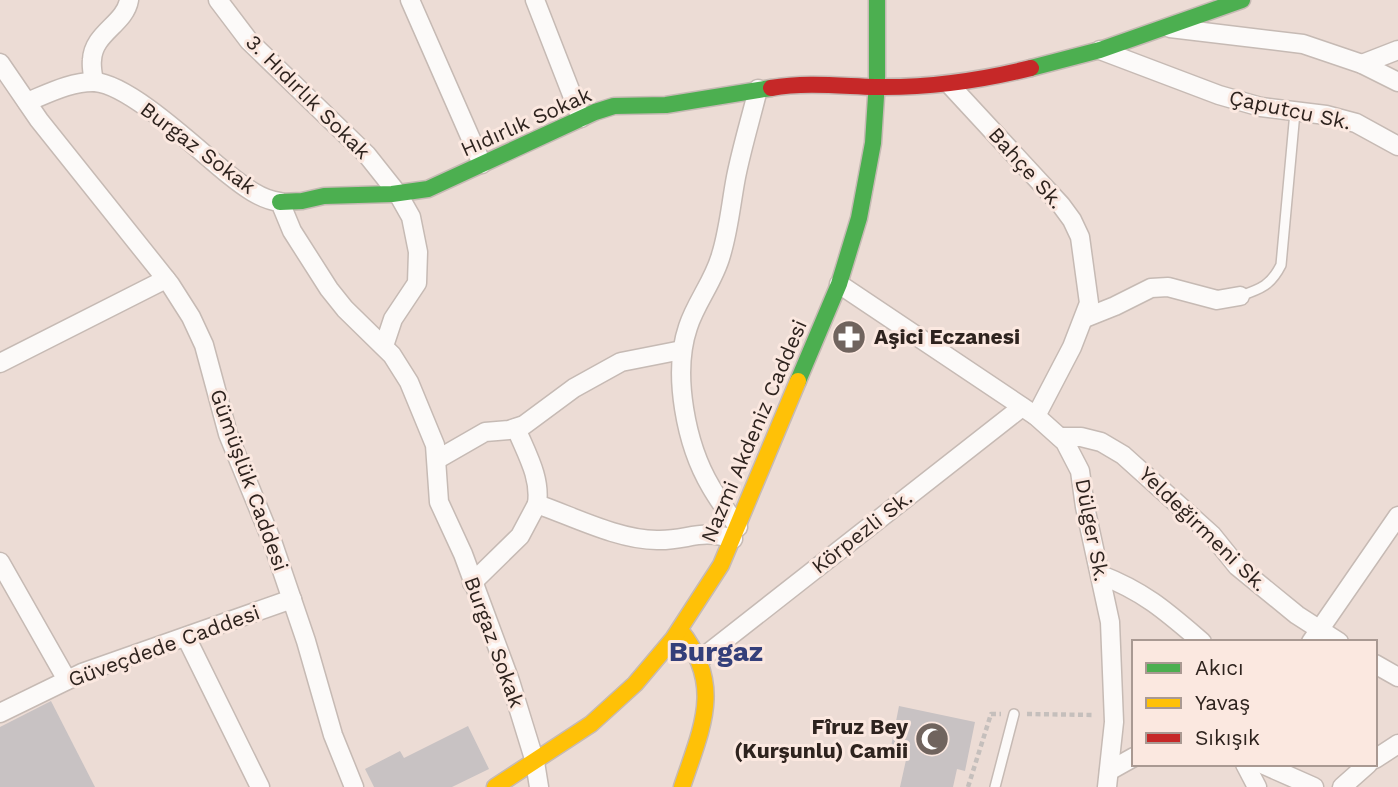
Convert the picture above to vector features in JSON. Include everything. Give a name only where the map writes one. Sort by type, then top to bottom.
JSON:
[{"type":"street","points":[[27,102],[59,89],[94,82],[92,60],[96,44],[124,14],[129,0]]},
{"type":"street","name":"3. Hıdırlık Sokak","points":[[218,0],[249,41],[367,155],[398,194]]},
{"type":"street","points":[[410,0],[482,164]]},
{"type":"street","points":[[534,0],[581,118]]},
{"type":"street","name":"Nazmi Akdeniz Caddesi","points":[[495,787],[569,740],[619,698],[680,630],[701,600],[735,533],[839,284],[859,218],[873,143],[877,0]]},
{"type":"street","name":"Hıdırlık Sokak","points":[[280,202],[324,196],[398,194],[428,189],[581,118],[614,107],[666,105],[758,89],[813,84],[876,87],[950,85],[1036,68],[1100,50],[1242,0]]},
{"type":"street","points":[[1166,28],[1303,44],[1362,64],[1398,82]]},
{"type":"street","name":"Çaputcu Sk.","points":[[1100,50],[1219,95],[1261,107],[1326,115],[1356,123],[1398,146]]},
{"type":"street","points":[[1362,64],[1398,50]]},
{"type":"street","name":"Gümüşlük Caddesi","points":[[0,63],[27,102],[166,279],[191,317],[204,345],[228,434],[266,524],[333,735],[354,787]]},
{"type":"street","name":"Burgaz Sokak","points":[[94,82],[124,93],[232,177],[258,195],[280,202],[292,232],[329,289],[400,366],[428,426],[438,459],[439,502],[463,554],[510,681],[535,762],[539,787]]},
{"type":"street","name":"Bahçe Sk.","points":[[950,85],[1061,205],[1080,237],[1089,303],[1072,347],[1029,411]]},
{"type":"street","points":[[537,504],[637,538],[658,540],[735,533],[710,485],[692,438],[683,399],[680,368],[691,319],[718,267],[725,243],[736,177],[758,89]]},
{"type":"street","points":[[384,346],[393,319],[417,284],[419,270],[411,217],[398,194]]},
{"type":"street","points":[[0,363],[166,279]]},
{"type":"street","name":"Dülger Sk.","points":[[839,284],[1029,411],[1059,437],[1074,457],[1080,471],[1085,507],[1110,622],[1114,722],[1108,779]]},
{"type":"street","points":[[1084,318],[1151,288],[1168,287],[1217,300],[1240,296]]},
{"type":"street","points":[[438,459],[485,432],[516,428],[541,414],[574,388],[621,362],[682,350]]},
{"type":"street","name":"Körpezli Sk.","points":[[702,658],[1029,411]]},
{"type":"street","points":[[472,583],[520,536],[537,504],[539,489],[536,476],[516,428]]},
{"type":"street","name":"Yeldeğirmeni Sk.","points":[[1059,437],[1081,437],[1101,442],[1123,455],[1212,535],[1237,566],[1315,636]]},
{"type":"street","points":[[1315,636],[1398,516]]},
{"type":"street","points":[[0,562],[67,680]]},
{"type":"street","points":[[1101,575],[1146,596],[1200,640]]},
{"type":"street","name":"Güveçdede Caddesi","points":[[0,713],[67,680],[119,659],[292,600]]},
{"type":"street","points":[[680,630],[693,643],[702,658],[706,693],[701,726],[682,787]]},
{"type":"street","points":[[186,638],[260,787]]},
{"type":"street","points":[[1377,665],[1398,677]]},
{"type":"street","points":[[1377,758],[1398,744]]},
{"type":"street","points":[[1108,779],[1132,759]]},
{"type":"street","points":[[1246,766],[1256,787]]},
{"type":"street","points":[[1267,766],[1314,787]]},
{"type":"street","points":[[1342,787],[1366,766]]},
{"type":"lane","points":[[1240,296],[1266,288],[1281,265],[1295,112]]},
{"type":"lane","points":[[995,787],[1014,714]]},
{"type":"building","points":[[51,701],[95,787],[0,787],[0,727]]},
{"type":"building","name":"Fîruz Bey (Kurşunlu) Camii","points":[[899,706],[975,722],[965,771],[957,769],[953,787],[900,787],[906,760],[889,757]]},
{"type":"building","points":[[468,726],[489,769],[452,787],[374,787],[365,769],[400,751],[404,758]]},
{"type":"traffic: fast","points":[[798,381],[839,284],[859,218],[873,143],[877,81],[877,0]]},
{"type":"traffic: fast","points":[[1031,68],[1100,50],[1242,0]]},
{"type":"traffic: fast","points":[[280,202],[324,196],[392,194],[428,189],[595,112],[614,106],[666,105],[771,88]]},
{"type":"traffic: slow","points":[[495,787],[591,724],[635,684],[673,639],[721,565],[798,381]]},
{"type":"traffic: slow","points":[[680,630],[694,650],[702,669],[705,688],[702,725],[682,787]]},
{"type":"traffic: jam","points":[[771,88],[810,85],[934,85],[992,77],[1031,68]]},
{"type":"place","name":"Aşici Eczanesi","points":[[849,337]]},
{"type":"place","name":"Fîruz Bey (Kurşunlu) Camii","points":[[932,739]]},
{"type":"district","name":"Burgaz","points":[[716,651]]}]
